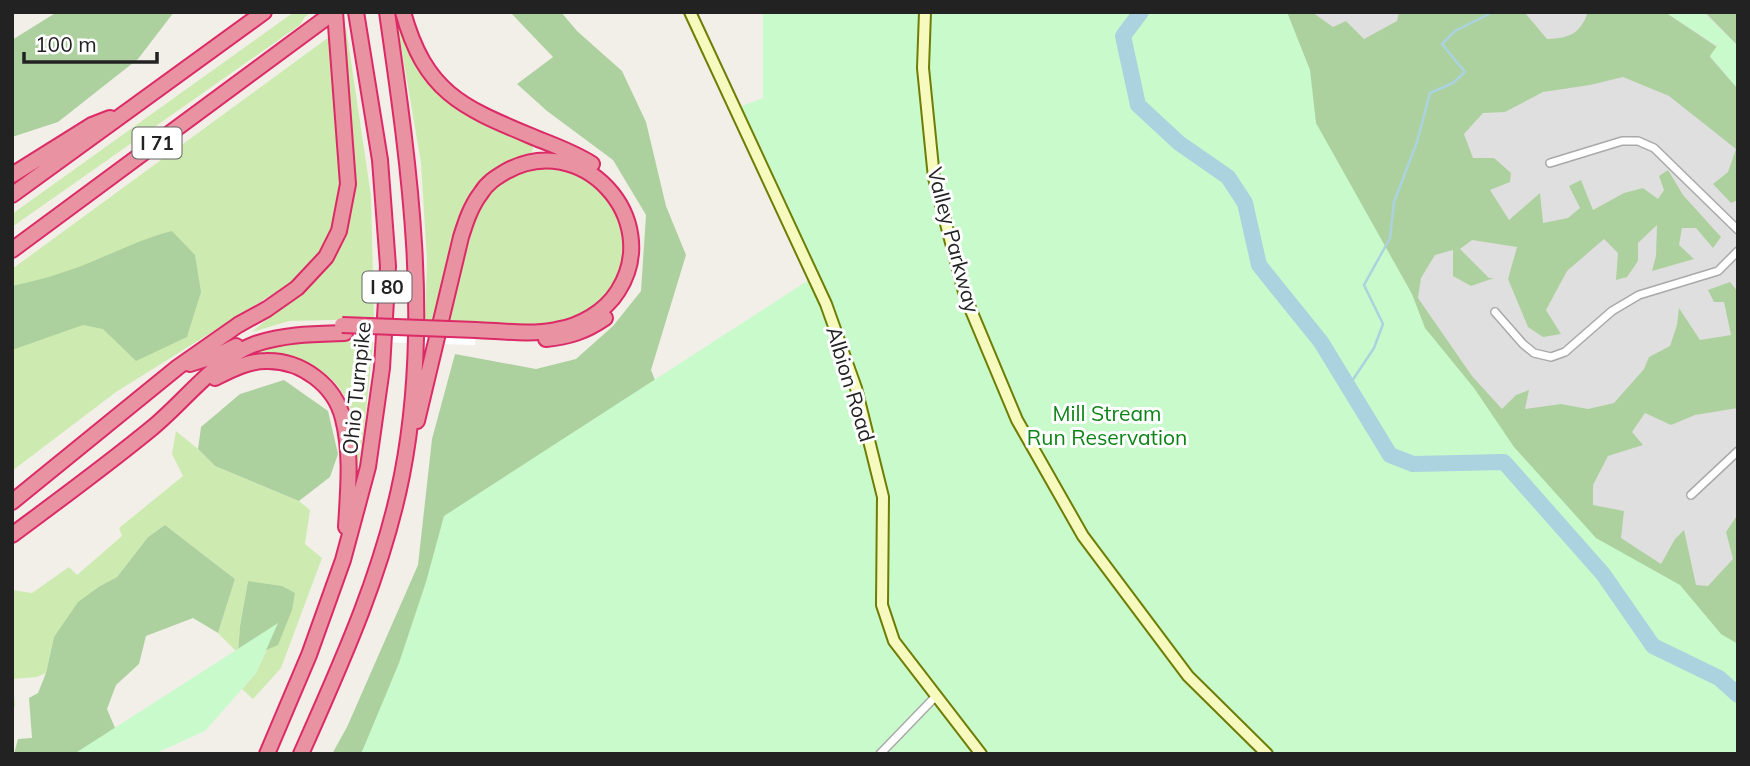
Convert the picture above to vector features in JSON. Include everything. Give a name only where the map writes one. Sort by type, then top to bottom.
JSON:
[{"type":"highway","name":"I 71","points":[[12,195],[264,12]]},
{"type":"highway","name":"I 71","points":[[12,250],[335,12]]},
{"type":"highway","points":[[12,502],[178,367],[297,288],[326,257],[339,231],[348,184],[335,12]]},
{"type":"highway","name":"Ohio Turnpike","points":[[267,754],[309,655],[343,560],[368,467],[383,368],[388,266],[380,160],[356,12]]},
{"type":"highway","name":"I 80","points":[[301,754],[358,620],[381,552],[402,476],[410,412],[417,286],[407,153],[387,12]]},
{"type":"highway","points":[[403,12],[415,50],[438,84],[458,101],[481,114],[588,161],[619,187],[636,221],[639,240],[636,270],[623,299],[607,317],[587,330],[564,338],[522,341],[475,334]]},
{"type":"highway","points":[[12,175],[92,125],[134,108]]},
{"type":"highway","points":[[178,367],[218,355],[253,336],[290,327],[343,329],[475,334],[557,330],[590,318],[613,298],[624,281],[629,263],[630,236],[621,206],[609,189],[577,165],[545,160],[514,167],[492,180],[481,191],[461,237],[411,449],[402,476]]},
{"type":"highway","points":[[12,535],[154,426],[226,362],[253,345],[286,335],[343,329]]},
{"type":"highway","points":[[198,386],[232,369],[267,360],[302,369],[318,379],[332,393],[343,416],[347,439],[349,482],[343,560]]},
{"type":"street","name":"Albion Road","points":[[690,12],[826,304],[856,388],[883,497],[881,605],[894,641],[981,754]]},
{"type":"street","name":"Valley Parkway","points":[[925,12],[923,68],[933,178],[965,296],[1017,420],[1083,536],[1188,676],[1266,754]]},
{"type":"street","points":[[1550,163],[1622,141],[1639,141],[1654,148],[1738,230]]},
{"type":"street","points":[[1495,312],[1534,353],[1551,357],[1565,352],[1612,311],[1639,295],[1718,271],[1738,251]]},
{"type":"street","points":[[1691,495],[1738,451]]},
{"type":"street","points":[[880,754],[936,696]]},
{"type":"shaded area","points":[[1287,12],[1738,12],[1738,644],[1596,538],[1425,328]]},
{"type":"green space","points":[[57,12],[174,12],[138,59],[58,122],[12,137],[12,40]]},
{"type":"green space","points":[[294,12],[310,13],[300,25],[12,227],[12,214]]},
{"type":"green space","points":[[510,12],[561,12],[577,31],[622,71],[646,122],[666,206],[686,255],[651,370],[803,754],[332,754],[347,727],[418,565],[432,439],[455,354],[536,369],[576,359],[613,326],[641,291],[646,215],[613,160],[547,111],[517,84],[553,57]]},
{"type":"green space","name":"Mill Stream Run Reservation","points":[[763,12],[1287,12],[1310,70],[1316,123],[1412,294],[1425,328],[1474,388],[1514,447],[1596,538],[1680,585],[1721,634],[1738,644],[1738,754],[361,754],[399,663],[426,582],[444,516],[812,278],[734,109],[763,98]]},
{"type":"green space","points":[[1004,12],[1312,12],[1333,27],[1346,21],[1364,39],[1397,21],[1399,12],[1528,12],[1526,14],[1547,39],[1562,37],[1578,30],[1588,12],[1665,12],[1717,47],[1710,57],[1738,89],[1738,200],[1731,203],[1713,184],[1728,172],[1736,149],[1669,96],[1623,77],[1543,92],[1505,112],[1483,113],[1464,134],[1473,158],[1494,158],[1511,173],[1510,182],[1490,190],[1509,220],[1540,193],[1543,223],[1568,218],[1580,208],[1569,186],[1581,180],[1593,210],[1624,193],[1643,188],[1658,199],[1664,190],[1659,176],[1668,170],[1683,195],[1721,237],[1713,248],[1696,228],[1682,228],[1679,245],[1694,259],[1652,271],[1656,256],[1657,225],[1638,243],[1638,261],[1627,277],[1616,280],[1618,253],[1604,239],[1567,271],[1546,310],[1561,334],[1543,337],[1528,327],[1508,279],[1517,247],[1472,240],[1460,249],[1489,278],[1494,278],[1471,286],[1453,276],[1453,250],[1435,255],[1421,278],[1418,298],[1472,376],[1502,409],[1516,395],[1529,390],[1525,409],[1561,404],[1588,409],[1614,403],[1644,369],[1649,357],[1670,346],[1679,308],[1700,340],[1731,335],[1724,302],[1714,302],[1708,290],[1730,282],[1738,292],[1738,408],[1695,415],[1671,425],[1645,413],[1632,432],[1643,445],[1608,456],[1593,485],[1593,505],[1624,511],[1621,538],[1661,564],[1675,539],[1684,530],[1696,585],[1708,586],[1733,559],[1726,532],[1738,514],[1738,754]]},
{"type":"green space","points":[[1665,12],[1703,12],[1738,46],[1738,89],[1710,56],[1717,46]]},
{"type":"green space","points":[[1705,12],[1738,12],[1738,46]]},
{"type":"green space","points":[[346,27],[371,196],[374,319],[289,321],[252,332],[321,275],[343,234],[351,207],[354,170],[341,30]]},
{"type":"green space","points":[[403,27],[417,65],[535,143],[531,154],[491,174],[479,183],[470,195],[450,248],[436,321],[425,320],[427,261],[421,163],[398,28]]},
{"type":"green space","points":[[329,37],[339,137],[341,190],[337,213],[324,252],[300,277],[116,392],[12,471],[12,269]]},
{"type":"green space","points":[[550,165],[578,174],[596,185],[612,201],[619,214],[626,246],[621,277],[614,290],[601,303],[561,324],[522,326],[449,321],[475,209],[503,176],[525,167]]},
{"type":"green space","points":[[172,231],[195,255],[201,292],[187,337],[136,361],[103,329],[83,325],[12,350],[12,286],[71,270]]},
{"type":"green space","points":[[345,338],[345,341],[373,342],[364,431],[356,478],[352,419],[340,389],[331,378],[308,363],[281,355],[254,353],[287,341]]},
{"type":"green space","points":[[284,380],[328,411],[338,454],[330,477],[299,501],[215,466],[198,449],[201,427],[240,394]]},
{"type":"green space","points":[[176,431],[215,466],[299,501],[310,510],[305,544],[322,558],[281,668],[253,699],[242,689],[256,673],[267,649],[248,581],[238,653],[218,633],[235,579],[165,525],[148,537],[117,577],[100,586],[54,637],[46,673],[37,677],[13,679],[15,707],[12,707],[12,590],[32,593],[69,567],[77,575],[122,536],[119,528],[183,476],[172,454]]},
{"type":"green space","points":[[165,525],[235,579],[218,633],[193,618],[146,636],[139,664],[116,685],[107,709],[123,747],[130,754],[14,754],[18,739],[32,738],[29,698],[38,693],[46,673],[54,637],[78,602],[117,577],[148,537]]},
{"type":"green space","points":[[248,581],[282,586],[295,593],[292,610],[278,645],[250,657],[238,653]]},
{"type":"green space","points":[[278,623],[256,673],[205,731],[154,754],[74,754]]},
{"type":"pier","points":[[345,318],[476,322],[475,345],[345,341]]},
{"type":"waterway","points":[[1141,12],[1123,36],[1138,105],[1179,143],[1228,177],[1245,203],[1259,265],[1321,342],[1390,455],[1413,464],[1504,462],[1603,574],[1653,646],[1719,678],[1738,695]]},
{"type":"waterway","points":[[1348,387],[1374,348],[1383,324],[1364,285],[1390,238],[1394,202],[1417,142],[1430,93],[1453,83],[1465,72],[1442,44],[1455,31],[1493,12]]}]
